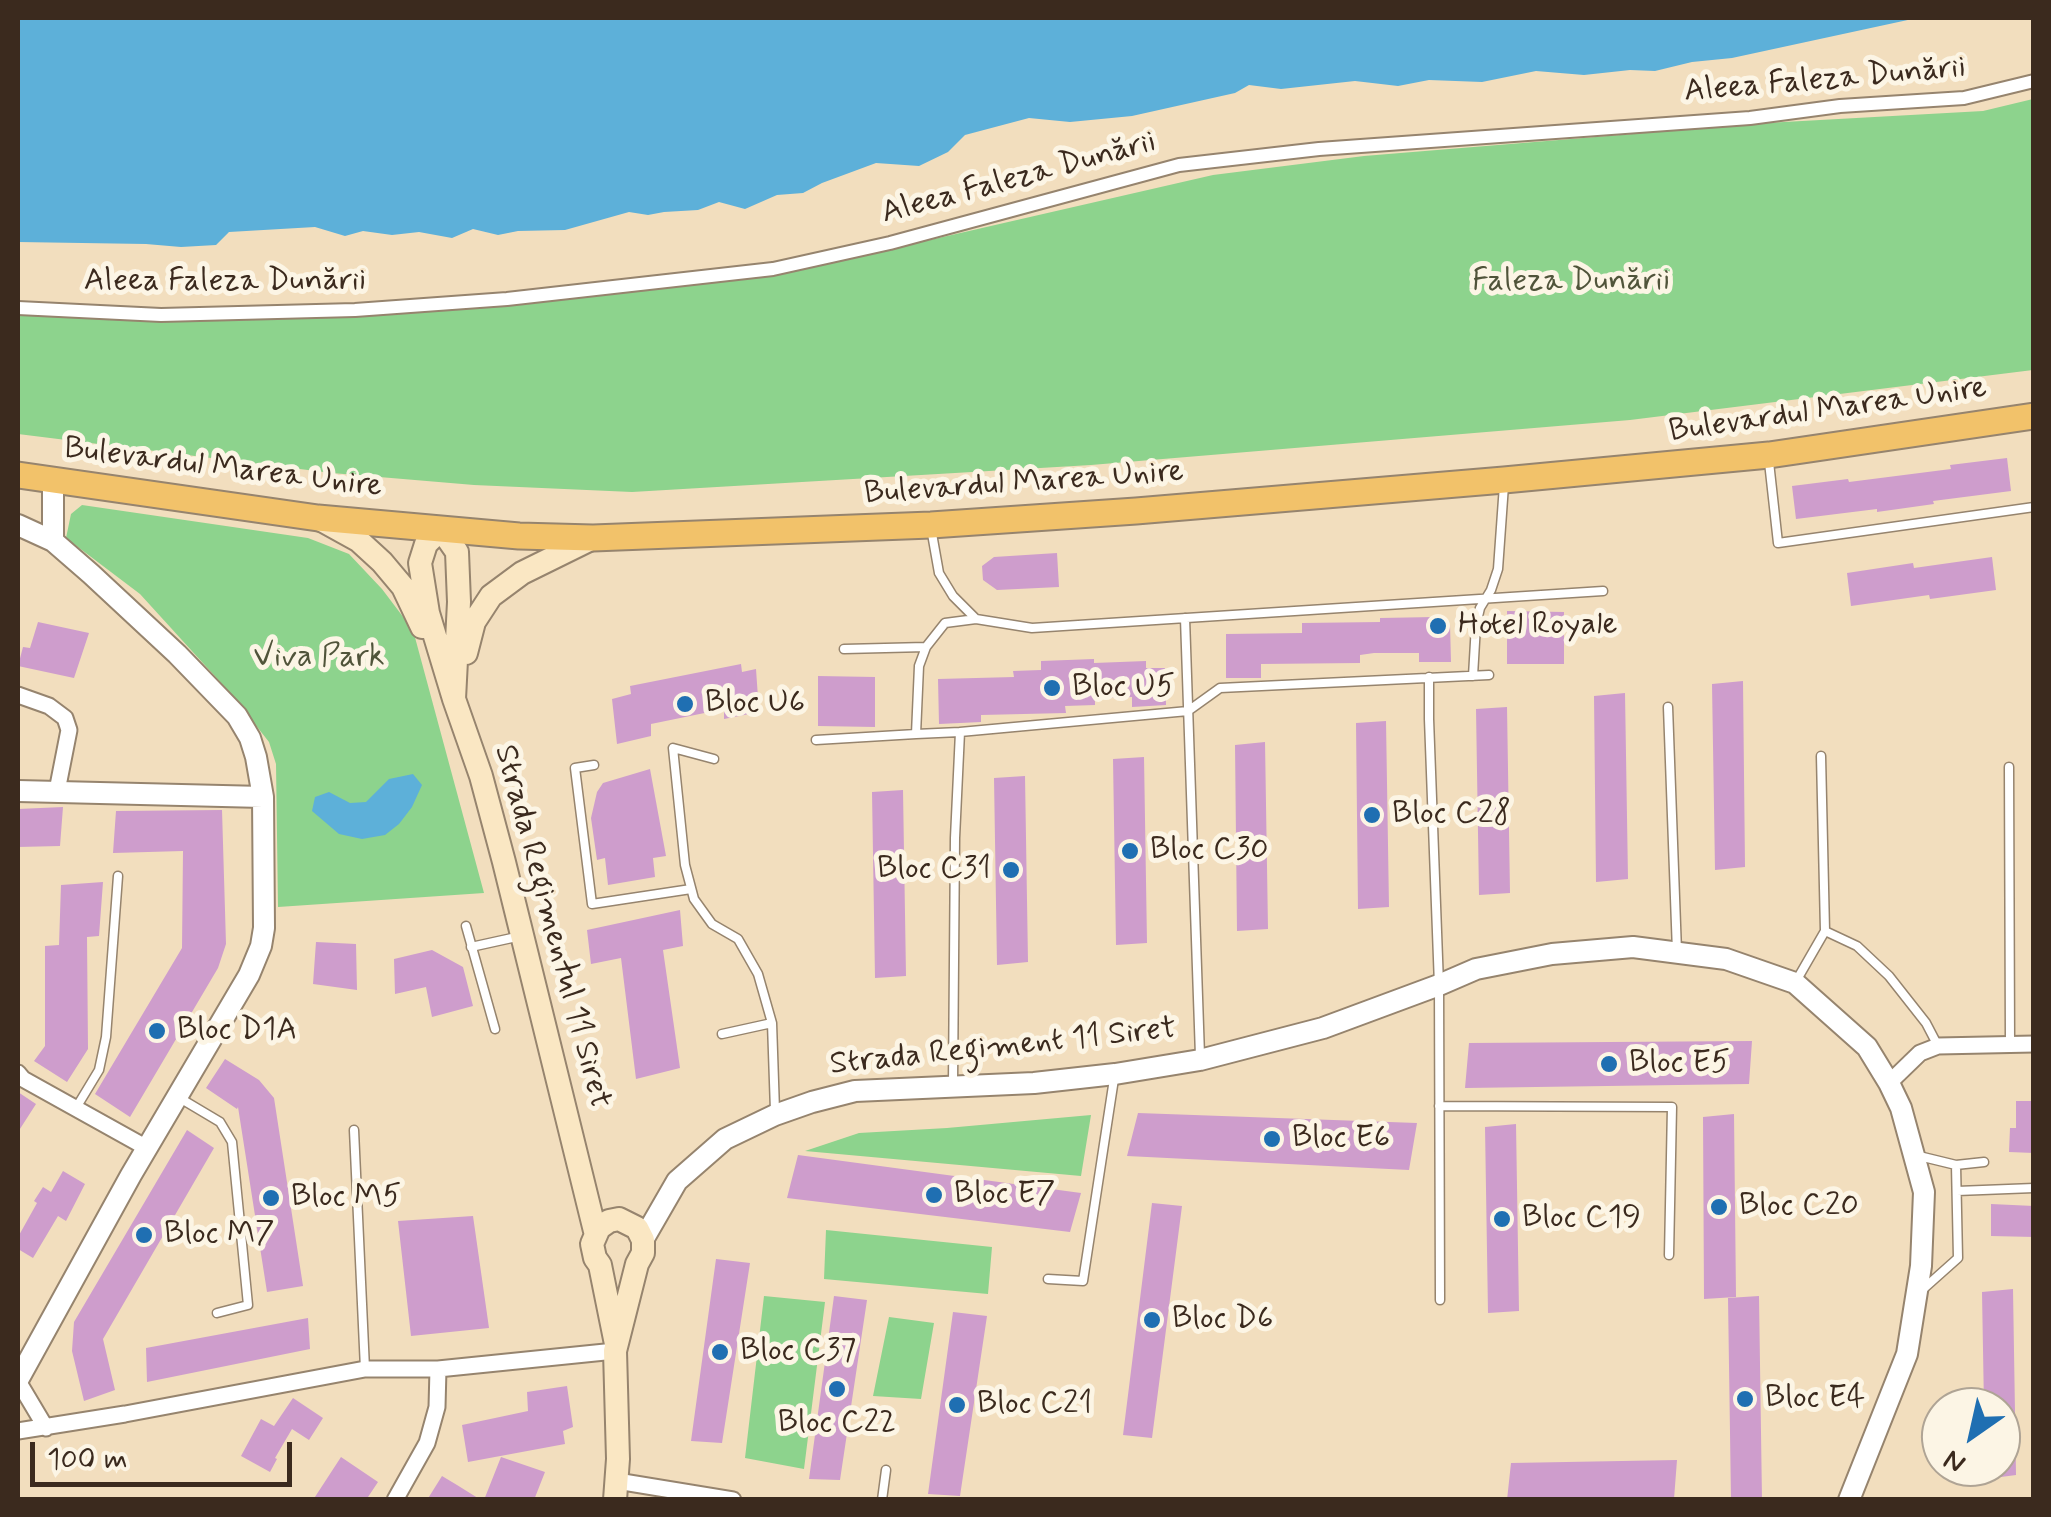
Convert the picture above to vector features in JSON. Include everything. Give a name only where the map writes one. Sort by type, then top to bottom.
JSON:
[{"type":"main road","name":"Bulevardul Marea Unire","points":[[18,476],[318,518],[519,536],[593,538],[930,525],[1155,510],[1769,455],[2034,416]]},
{"type":"main road","points":[[318,518],[358,540],[403,587],[454,700]]},
{"type":"main road","points":[[441,529],[457,552],[459,602],[454,700],[428,613],[420,563],[426,544],[441,529]]},
{"type":"main road","points":[[454,700],[474,622],[491,596],[522,573],[593,538]]},
{"type":"main road","name":"Strada Regimentul 11 Siret","points":[[454,700],[481,776],[504,862],[596,1235]]},
{"type":"main road","points":[[581,1172],[623,1221],[637,1228],[643,1240]]},
{"type":"main road","name":"Strada Regiment 11 Siret","points":[[616,1490],[616,1347],[604,1267],[592,1250],[599,1228],[608,1222],[623,1221]]},
{"type":"main road","name":"Strada Regiment 11 Siret","points":[[616,1347],[636,1264],[643,1253],[643,1240]]},
{"type":"main road","points":[[604,1267],[626,1271],[636,1264]]},
{"type":"street","name":"Aleea Faleza Dunării","points":[[18,308],[161,315],[356,310],[507,299],[773,269],[1179,165],[1319,149],[1750,118],[1840,106],[1964,98],[2034,82]]},
{"type":"street","points":[[52,480],[53,542]]},
{"type":"street","points":[[18,525],[53,542],[177,654],[237,716],[250,738],[263,797],[261,946],[249,976],[147,1148],[18,1380],[46,1428]]},
{"type":"street","points":[[18,695],[49,706],[65,718],[69,730],[57,791]]},
{"type":"street","points":[[18,791],[263,797]]},
{"type":"street","name":"Strada Regiment 11 Siret","points":[[643,1240],[677,1180],[725,1140],[812,1102],[856,1091],[1034,1083],[1200,1060],[1323,1028],[1476,968],[1552,954],[1634,947],[1726,958],[1795,983],[1867,1047],[1902,1108],[1924,1192],[1918,1294],[1906,1354],[1849,1500]]},
{"type":"street","points":[[1890,1083],[1920,1054],[1938,1046],[2034,1044]]},
{"type":"street","points":[[18,1072],[23,1079],[147,1148]]},
{"type":"street","name":"Strada Regiment 11 Siret","points":[[623,1221],[670,1190]]},
{"type":"street","points":[[18,1431],[365,1369],[438,1369],[616,1347]]},
{"type":"street","points":[[395,1500],[426,1444],[437,1407],[438,1369]]},
{"type":"street","points":[[616,1490],[733,1500]]},
{"type":"lane","points":[[1769,455],[1778,543],[2034,508]]},
{"type":"lane","points":[[1472,676],[1480,608],[1498,569],[1504,480]]},
{"type":"lane","points":[[930,525],[939,573],[953,596],[976,619]]},
{"type":"lane","points":[[916,734],[919,666],[926,647],[945,623],[976,619],[1032,628],[1603,592]]},
{"type":"lane","points":[[1184,618],[1200,1060]]},
{"type":"lane","points":[[844,649],[926,647]]},
{"type":"lane","points":[[816,740],[960,732],[1188,711],[1220,688],[1489,675]]},
{"type":"lane","points":[[1429,677],[1439,985],[1440,1300]]},
{"type":"lane","points":[[1668,707],[1677,952]]},
{"type":"lane","points":[[953,1087],[960,732]]},
{"type":"lane","points":[[714,759],[673,748],[686,865],[694,899],[712,924],[738,940],[758,974],[772,1024],[775,1115]]},
{"type":"lane","points":[[1795,983],[1825,931],[1821,756]]},
{"type":"lane","points":[[594,765],[575,768],[592,904],[691,888]]},
{"type":"lane","points":[[2008,767],[2010,1044]]},
{"type":"lane","points":[[76,1108],[99,1070],[106,1037],[118,876]]},
{"type":"lane","points":[[466,926],[495,1029]]},
{"type":"lane","points":[[1825,931],[1857,946],[1889,976],[1926,1023],[1938,1046]]},
{"type":"lane","points":[[471,947],[521,936]]},
{"type":"lane","points":[[722,1034],[772,1024]]},
{"type":"lane","points":[[1048,1278],[1083,1281],[1115,1074]]},
{"type":"lane","points":[[178,1096],[220,1122],[232,1142],[248,1305],[217,1314]]},
{"type":"lane","points":[[1439,1106],[1672,1107],[1669,1256]]},
{"type":"lane","points":[[354,1130],[365,1369]]},
{"type":"lane","points":[[1914,1155],[1956,1165],[1984,1162]]},
{"type":"lane","points":[[1918,1294],[1958,1258],[1956,1165]]},
{"type":"lane","points":[[1956,1191],[2034,1188]]},
{"type":"lane","points":[[882,1500],[886,1470]]},
{"type":"green space","name":"Faleza Dunării","points":[[2033,99],[2033,370],[1630,420],[1091,465],[632,492],[474,485],[332,473],[18,434],[18,314],[254,316],[609,294],[847,259],[1213,175],[1364,156],[1766,123],[1983,111]]},
{"type":"green space","name":"Viva Park","points":[[82,505],[308,538],[349,554],[413,630],[484,893],[278,907],[276,764],[269,742],[140,594],[66,538],[71,514]]},
{"type":"green space","points":[[1091,1115],[1081,1176],[805,1151],[859,1133]]},
{"type":"green space","points":[[826,1230],[992,1247],[988,1294],[824,1279]]},
{"type":"green space","points":[[764,1296],[825,1302],[804,1469],[745,1458]]},
{"type":"green space","points":[[889,1317],[934,1323],[921,1399],[873,1396]]},
{"type":"water","points":[[18,18],[1917,18],[1655,71],[1584,75],[1536,71],[1482,82],[1429,80],[1398,86],[1355,81],[1281,89],[1249,85],[1235,93],[1132,116],[1070,122],[1029,118],[965,135],[948,152],[919,166],[876,163],[803,193],[777,195],[745,209],[719,202],[698,210],[648,215],[629,212],[565,230],[498,235],[473,229],[452,238],[419,232],[392,235],[363,231],[345,236],[315,227],[229,232],[216,245],[181,247],[18,242]]},
{"type":"water","points":[[413,774],[422,785],[412,807],[385,835],[362,839],[339,834],[312,811],[315,797],[329,792],[350,803],[366,802],[389,779]]},
{"type":"building","points":[[2007,458],[2011,491],[1877,512],[1796,519],[1792,486],[1951,469],[1950,465]]},
{"type":"building","points":[[1057,553],[1059,587],[997,590],[983,580],[982,566],[994,557]]},
{"type":"building","points":[[1992,557],[1996,590],[1851,606],[1847,573]]},
{"type":"building","points":[[1507,611],[1564,612],[1564,664],[1507,664]]},
{"type":"building","points":[[1434,617],[1434,624],[1450,624],[1451,662],[1419,662],[1419,653],[1374,653],[1360,655],[1360,663],[1261,664],[1261,678],[1226,678],[1226,634],[1302,633],[1302,623]]},
{"type":"building","points":[[38,622],[89,633],[74,678],[18,666],[23,647],[30,648]]},
{"type":"building","name":"Bloc U5","points":[[1094,659],[1094,663],[1146,661],[1146,668],[1165,668],[1166,705],[1132,707],[1132,697],[1095,698],[1095,705],[1065,706],[1066,713],[981,715],[981,722],[939,724],[938,679],[1014,677],[1013,671],[1041,670],[1041,661]]},
{"type":"building","name":"Bloc U6","points":[[741,664],[742,672],[756,669],[759,712],[724,719],[724,709],[651,724],[651,736],[617,744],[612,699],[631,694],[630,686]]},
{"type":"building","points":[[818,676],[875,677],[875,727],[818,726]]},
{"type":"building","points":[[1743,681],[1745,867],[1715,870],[1712,684]]},
{"type":"building","points":[[1625,693],[1628,879],[1596,882],[1594,696]]},
{"type":"building","points":[[1507,707],[1510,893],[1479,895],[1476,709]]},
{"type":"building","name":"Bloc C28","points":[[1386,721],[1389,907],[1358,909],[1356,723]]},
{"type":"building","points":[[1265,742],[1268,929],[1237,931],[1235,745]]},
{"type":"building","name":"Bloc C30","points":[[1144,757],[1147,943],[1116,945],[1113,759]]},
{"type":"building","points":[[650,769],[666,856],[653,858],[655,877],[608,885],[605,858],[597,860],[591,818],[597,792],[603,783]]},
{"type":"building","name":"Bloc C31","points":[[1025,776],[1028,962],[997,965],[994,778]]},
{"type":"building","points":[[903,790],[906,976],[875,978],[872,792]]},
{"type":"building","points":[[63,807],[60,846],[18,847],[18,809]]},
{"type":"building","points":[[222,810],[226,944],[218,968],[130,1117],[95,1094],[182,948],[183,851],[113,853],[116,811]]},
{"type":"building","points":[[103,882],[99,936],[87,937],[88,1049],[67,1082],[34,1061],[45,1046],[45,946],[59,945],[61,885]]},
{"type":"building","points":[[680,910],[683,946],[663,950],[680,1068],[636,1079],[621,958],[591,964],[587,930]]},
{"type":"building","points":[[316,942],[356,944],[357,990],[313,984]]},
{"type":"building","points":[[432,950],[463,967],[473,1006],[432,1017],[426,987],[395,994],[394,959]]},
{"type":"building","name":"Bloc E5","points":[[1752,1041],[1749,1084],[1465,1088],[1469,1043]]},
{"type":"building","name":"Bloc M5","points":[[225,1059],[259,1080],[274,1098],[303,1286],[267,1292],[238,1107],[206,1088]]},
{"type":"building","points":[[18,1092],[36,1104],[18,1132]]},
{"type":"building","points":[[2016,1101],[2034,1101],[2034,1153],[2009,1152],[2010,1128],[2016,1128]]},
{"type":"building","name":"Bloc E6","points":[[1138,1113],[1417,1123],[1409,1170],[1127,1156]]},
{"type":"building","name":"Bloc C20","points":[[1734,1114],[1736,1297],[1704,1299],[1703,1117]]},
{"type":"building","name":"Bloc C19","points":[[1516,1124],[1519,1311],[1488,1313],[1485,1127]]},
{"type":"building","name":"Bloc M7","points":[[187,1130],[214,1148],[103,1339],[115,1390],[84,1401],[72,1351],[74,1322]]},
{"type":"building","name":"Bloc E7","points":[[798,1155],[1081,1193],[1070,1232],[787,1198]]},
{"type":"building","points":[[63,1171],[85,1184],[66,1221],[58,1216],[33,1258],[18,1249],[18,1237],[43,1187],[51,1192]]},
{"type":"building","name":"Bloc D6","points":[[1152,1203],[1182,1206],[1152,1438],[1123,1435]]},
{"type":"building","points":[[1991,1204],[2034,1206],[2034,1237],[1991,1236]]},
{"type":"building","points":[[473,1216],[489,1328],[411,1336],[398,1221]]},
{"type":"building","name":"Bloc C37","points":[[716,1259],[750,1263],[722,1443],[691,1441]]},
{"type":"building","points":[[2013,1289],[2015,1387],[1984,1387],[1982,1292]]},
{"type":"building","name":"Bloc C22","points":[[834,1296],[867,1300],[840,1480],[809,1479]]},
{"type":"building","name":"Bloc E4","points":[[1759,1296],[1762,1500],[1731,1500],[1728,1298]]},
{"type":"building","name":"Bloc C21","points":[[953,1312],[987,1316],[960,1496],[928,1494]]},
{"type":"building","points":[[308,1318],[310,1349],[147,1382],[146,1348]]},
{"type":"building","points":[[567,1386],[573,1427],[563,1431],[565,1444],[468,1462],[462,1425],[528,1411],[527,1392]]},
{"type":"building","points":[[293,1398],[323,1418],[309,1440],[292,1429],[270,1472],[241,1456],[261,1419],[274,1426]]},
{"type":"building","points":[[341,1457],[378,1482],[366,1500],[313,1500]]},
{"type":"building","points":[[501,1457],[545,1472],[534,1500],[484,1500]]},
{"type":"building","points":[[1677,1460],[1674,1499],[1507,1500],[1511,1463]]},
{"type":"building","points":[[442,1476],[457,1485],[481,1500],[427,1500]]},
{"type":"place","name":"Hotel Royale","points":[[1438,626]]},
{"type":"place","name":"Bloc U5","points":[[1052,688]]},
{"type":"place","name":"Bloc U6","points":[[685,704]]},
{"type":"place","name":"Bloc C28","points":[[1372,815]]},
{"type":"place","name":"Bloc C30","points":[[1130,851]]},
{"type":"place","name":"Bloc C31","points":[[1011,870]]},
{"type":"place","name":"Bloc D1A","points":[[157,1031]]},
{"type":"place","name":"Bloc E5","points":[[1609,1064]]},
{"type":"place","name":"Bloc E6","points":[[1272,1139]]},
{"type":"place","name":"Bloc E7","points":[[934,1195]]},
{"type":"place","name":"Bloc M5","points":[[271,1198]]},
{"type":"place","name":"Bloc C20","points":[[1719,1207]]},
{"type":"place","name":"Bloc C19","points":[[1502,1219]]},
{"type":"place","name":"Bloc M7","points":[[144,1235]]},
{"type":"place","name":"Bloc D6","points":[[1152,1320]]},
{"type":"place","name":"Bloc C37","points":[[720,1352]]},
{"type":"place","name":"Bloc C22","points":[[837,1389]]},
{"type":"place","name":"Bloc E4","points":[[1745,1399]]},
{"type":"place","name":"Bloc C21","points":[[957,1405]]}]
